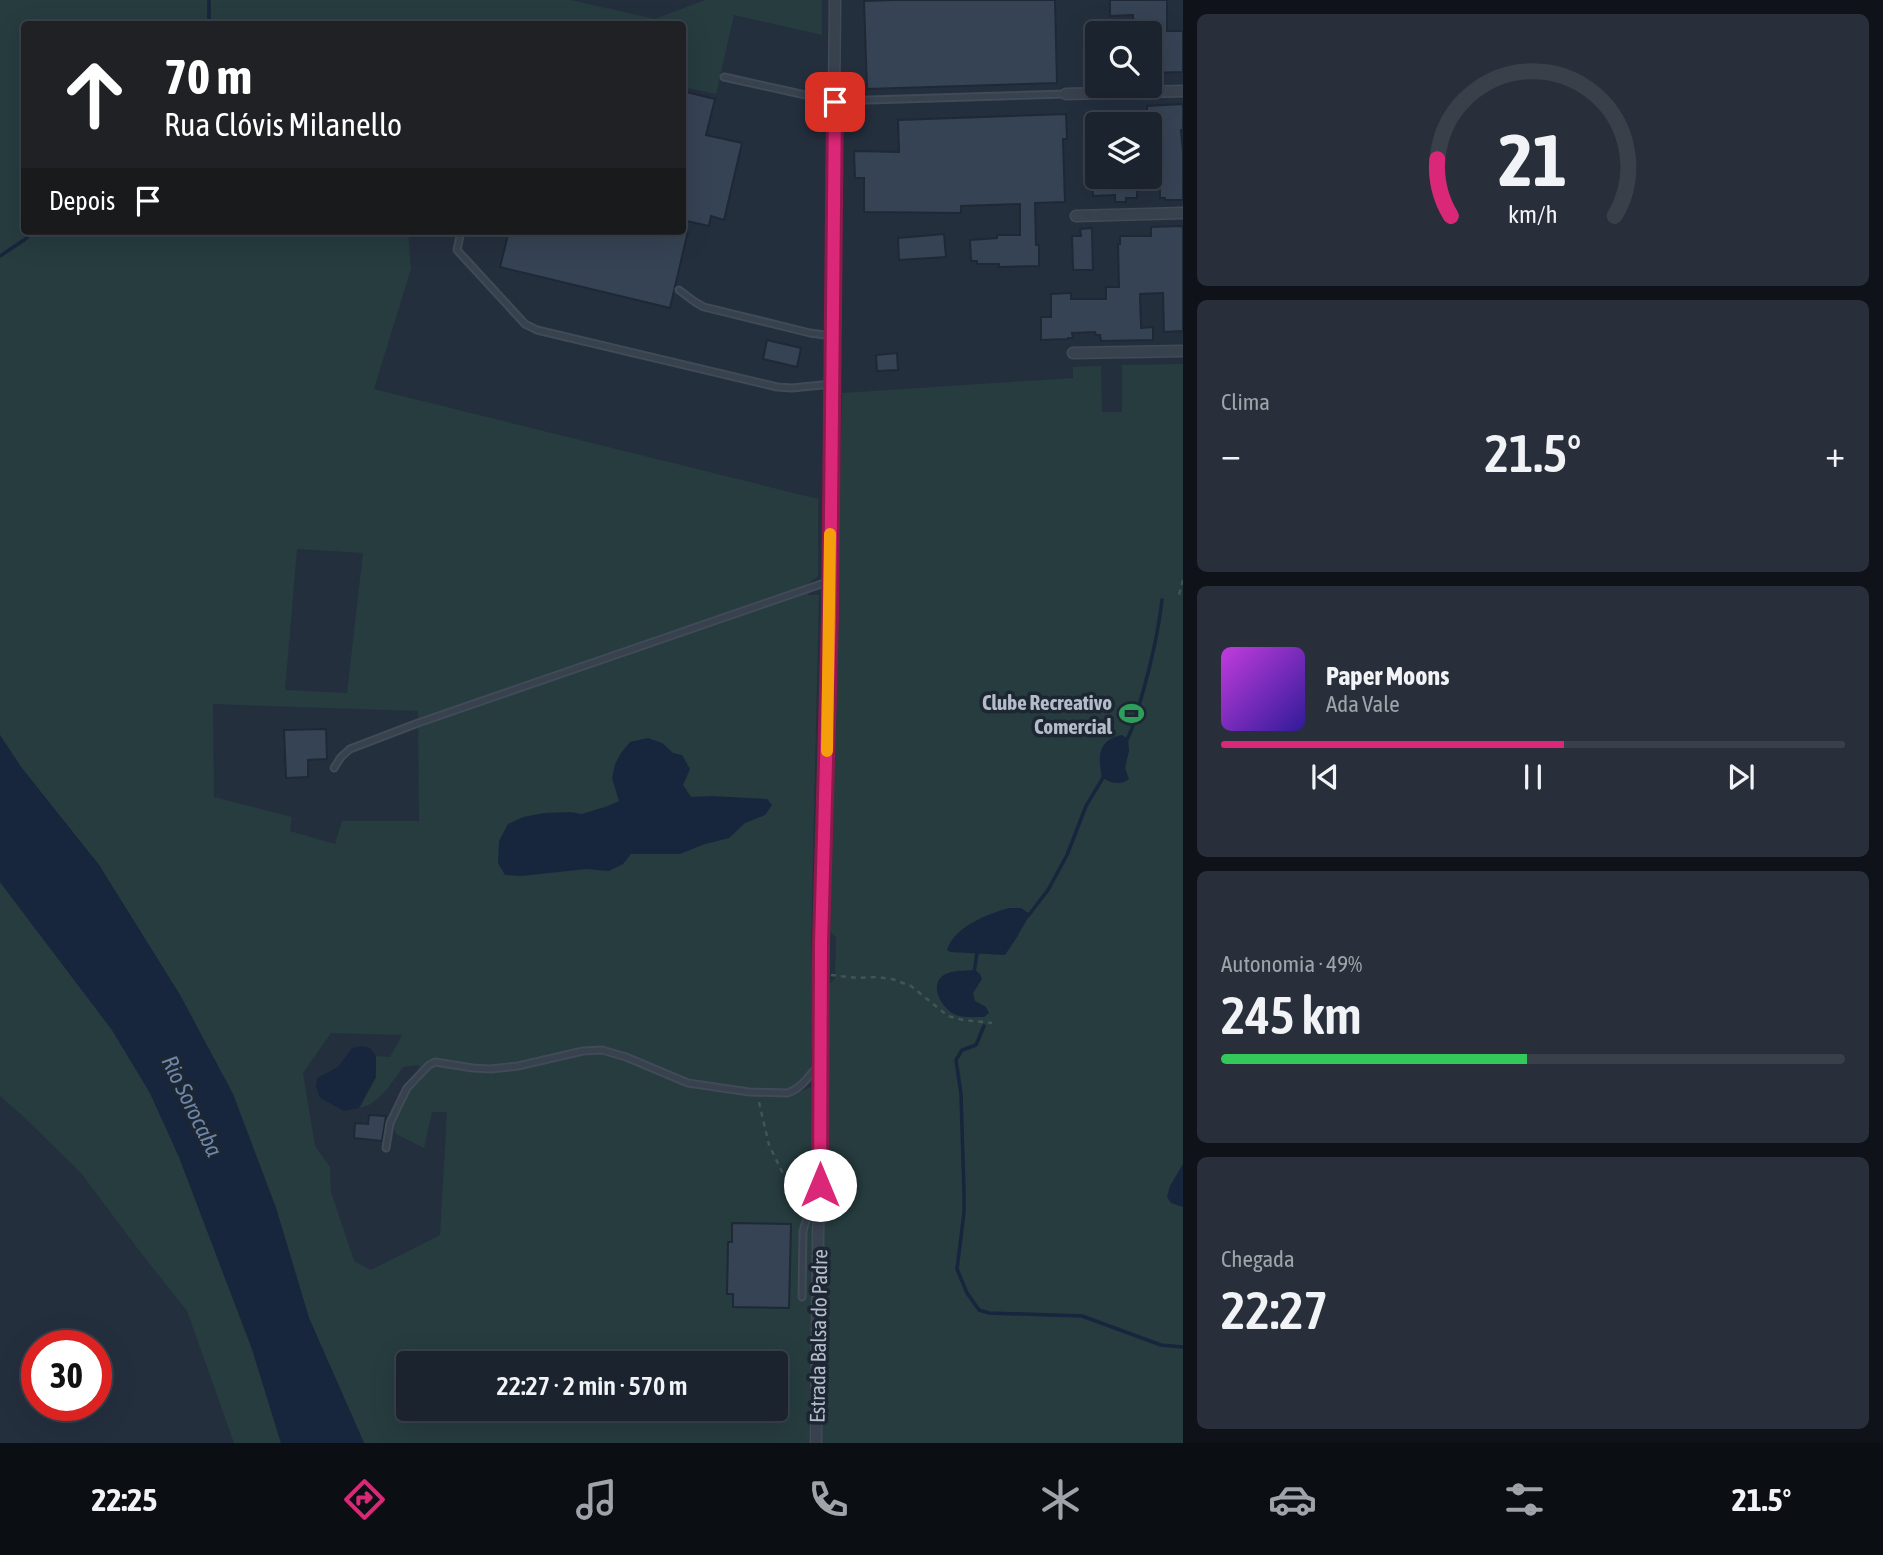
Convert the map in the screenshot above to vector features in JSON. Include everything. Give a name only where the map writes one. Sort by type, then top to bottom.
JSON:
[{"type":"street","name":"Estrada Balsa do Padre","points":[[816,1443],[821,975],[830,581],[835,0]]},
{"type":"street","points":[[1066,94],[1183,91]]},
{"type":"street","points":[[1076,216],[1183,213]]},
{"type":"street","points":[[1073,353],[1183,351]]},
{"type":"lane","points":[[724,77],[835,99],[1066,94]]},
{"type":"lane","points":[[460,235],[457,250],[525,324],[537,330],[777,387],[832,384]]},
{"type":"lane","points":[[679,290],[704,307],[832,336]]},
{"type":"lane","points":[[334,768],[350,749],[418,723],[830,581]]},
{"type":"lane","points":[[386,1148],[390,1123],[407,1088],[435,1062],[491,1069],[518,1066],[583,1051],[602,1050],[688,1083],[749,1092],[791,1093],[803,1084],[821,1061]]},
{"type":"lane","points":[[802,1297],[803,1231],[811,1203],[820,1185]]},
{"type":"path","points":[[1183,580],[1179,595],[1183,596]]},
{"type":"path","points":[[821,975],[892,979],[911,986],[948,1016],[992,1023]]},
{"type":"path","points":[[749,1092],[758,1102],[769,1145],[795,1198],[803,1231]]},
{"type":"green space","points":[[0,0],[571,0],[655,19],[705,0],[822,0],[822,35],[734,15],[716,94],[686,88],[686,21],[21,21],[21,235],[408,235],[411,269],[374,389],[818,499],[818,576],[807,585],[808,595],[819,595],[811,1063],[809,1070],[794,1086],[798,1092],[814,1086],[814,1175],[807,1201],[814,1205],[812,1443],[364,1443],[309,1318],[276,1208],[233,1094],[180,995],[99,865],[21,767],[0,735]],"holes":[[[297,549],[363,553],[347,693],[285,690]],[[213,704],[418,711],[419,821],[342,821],[335,844],[290,831],[292,817],[214,797]],[[331,1033],[402,1035],[390,1057],[376,1056],[376,1077],[359,1108],[379,1098],[403,1067],[419,1065],[421,1081],[410,1089],[393,1125],[396,1134],[424,1148],[432,1112],[447,1112],[440,1235],[371,1270],[354,1261],[331,1192],[330,1167],[315,1146],[303,1073]]]},
{"type":"green space","points":[[1183,364],[1183,1443],[821,1443],[828,985],[835,979],[836,938],[830,931],[842,393],[1073,378],[1073,367],[1101,366],[1102,412],[1122,412],[1122,365]]},
{"type":"green space","points":[[0,882],[112,1030],[150,1093],[179,1157],[252,1349],[281,1443],[234,1443],[187,1311],[81,1173],[0,1096]]},
{"type":"water","name":"Rio Sorocaba","points":[[0,735],[21,767],[99,865],[180,995],[233,1094],[276,1208],[309,1318],[364,1443],[281,1443],[252,1349],[179,1157],[150,1093],[112,1030],[0,882]]},
{"type":"water","points":[[1122,735],[1128,739],[1129,751],[1125,768],[1129,779],[1116,783],[1102,778],[1100,756],[1108,741]]},
{"type":"water","points":[[648,738],[662,743],[673,753],[682,755],[690,769],[683,785],[691,797],[767,799],[772,805],[765,815],[745,823],[729,838],[680,854],[631,854],[623,864],[609,871],[586,869],[522,876],[505,875],[498,863],[499,841],[508,824],[523,817],[544,813],[582,814],[619,801],[612,778],[615,764],[630,742]]},
{"type":"water","points":[[1009,908],[1021,908],[1030,914],[1005,955],[947,950],[964,928]]},
{"type":"water","points":[[975,970],[982,979],[973,993],[975,1001],[986,1007],[989,1013],[984,1017],[966,1017],[950,1012],[938,995],[938,982],[948,973]]},
{"type":"water","points":[[352,1048],[370,1048],[376,1056],[376,1077],[359,1108],[344,1111],[320,1098],[316,1087],[317,1078],[338,1067]]},
{"type":"water","points":[[1183,1164],[1183,1207],[1171,1203],[1167,1197]]},
{"type":"building","points":[[1055,0],[1057,83],[867,89],[864,1]]},
{"type":"building","points":[[1110,0],[1167,0],[1167,31],[1183,31],[1183,72],[1162,73],[1162,21],[1133,21],[1133,15],[1110,16]]},
{"type":"building","points":[[686,92],[715,99],[706,135],[742,143],[724,220],[711,216],[709,226],[686,221]]},
{"type":"building","points":[[1183,104],[1183,200],[1160,198],[1162,112],[1147,112],[1147,106]]},
{"type":"building","points":[[1066,114],[1067,139],[1063,139],[1065,202],[1035,203],[1039,266],[999,267],[999,264],[977,264],[977,261],[971,261],[970,240],[997,238],[997,235],[1020,235],[1020,204],[961,206],[961,213],[864,212],[864,178],[855,178],[854,151],[899,152],[898,120]]},
{"type":"building","points":[[1093,189],[1137,189],[1137,198],[1126,198],[1126,202],[1115,202],[1115,195],[1093,196]]},
{"type":"building","points":[[1183,226],[1183,331],[1164,332],[1163,293],[1140,294],[1141,328],[1153,327],[1153,340],[1101,341],[1100,335],[1095,332],[1072,333],[1073,338],[1068,339],[1041,340],[1041,317],[1051,317],[1051,294],[1071,293],[1071,299],[1106,299],[1106,287],[1119,287],[1120,236],[1151,236],[1151,227]]},
{"type":"building","points":[[1092,228],[1093,270],[1073,270],[1072,236],[1081,236],[1080,229]]},
{"type":"building","points":[[688,231],[670,308],[500,267],[508,235],[686,235]]},
{"type":"building","points":[[944,234],[946,257],[899,260],[898,238]]},
{"type":"building","points":[[767,340],[801,348],[797,367],[763,359]]},
{"type":"building","points":[[897,353],[898,370],[877,371],[876,355]]},
{"type":"building","points":[[326,729],[327,759],[308,760],[308,777],[286,778],[284,730]]},
{"type":"building","points":[[369,1115],[386,1116],[382,1141],[354,1138],[355,1123],[368,1124]]},
{"type":"building","points":[[732,1223],[791,1224],[789,1308],[733,1307],[733,1294],[727,1294],[728,1242],[732,1242]]},
{"type":"waterway","points":[[208,21],[209,0]]},
{"type":"waterway","points":[[0,256],[30,235]]},
{"type":"waterway","points":[[1125,743],[1134,723],[1147,677],[1162,600]]},
{"type":"waterway","points":[[1028,916],[1048,890],[1067,855],[1086,806],[1104,776]]},
{"type":"waterway","points":[[974,973],[979,951]]},
{"type":"waterway","points":[[984,1026],[976,1045],[962,1050],[956,1060],[961,1094],[964,1193],[957,1269],[967,1293],[979,1310],[989,1313],[1082,1316],[1161,1345],[1183,1347]]},
{"type":"slow traffic","points":[[827,751],[830,534]]},
{"type":"place","name":"Clube Recreativo Comercial","points":[[1132,714]]},
{"type":"route","points":[[820,1185],[821,943],[830,617],[835,102]]}]
